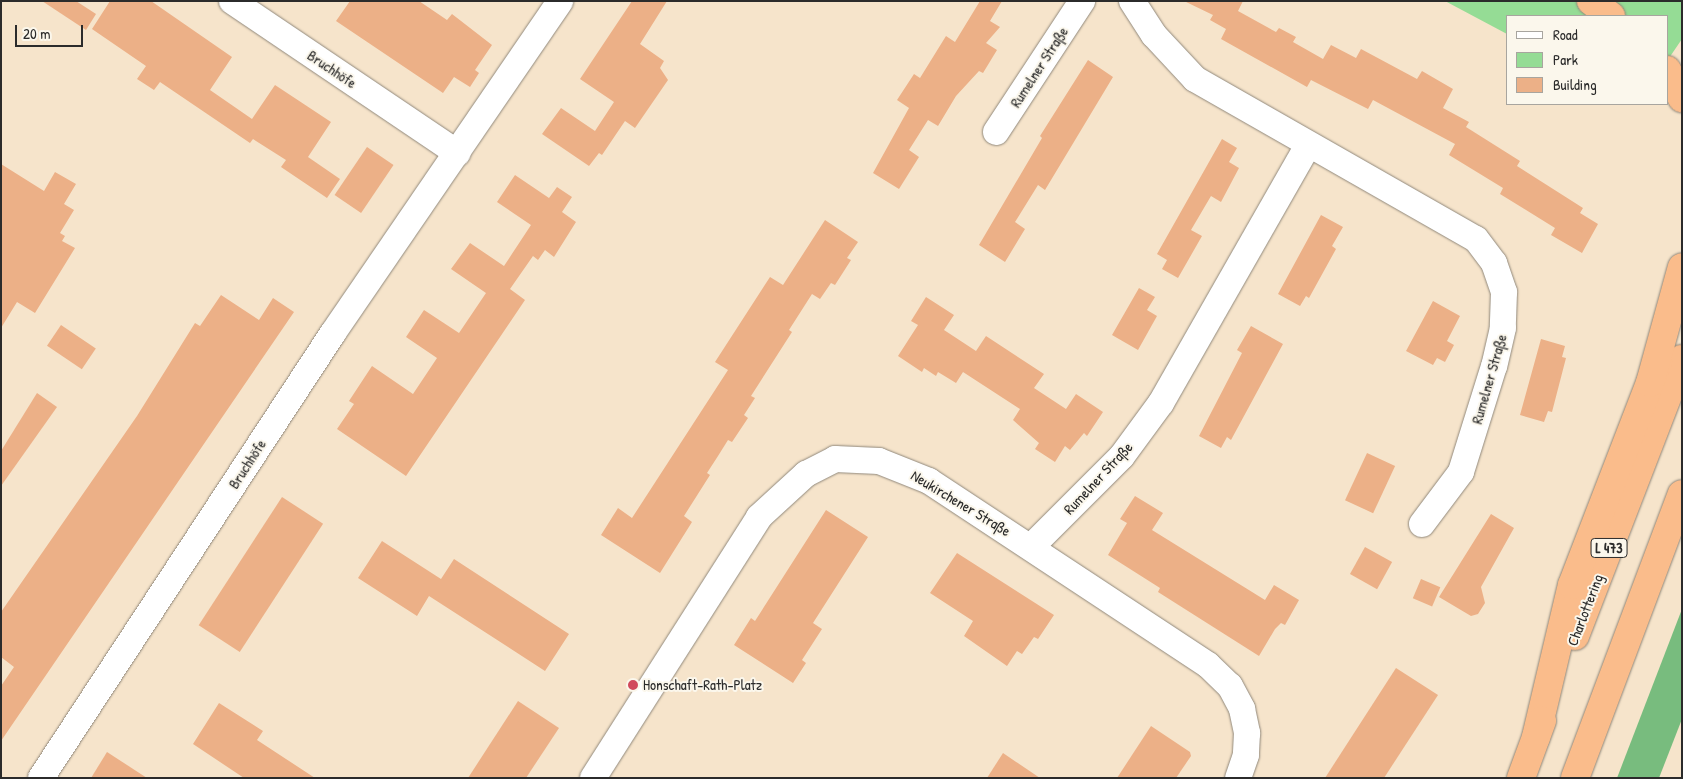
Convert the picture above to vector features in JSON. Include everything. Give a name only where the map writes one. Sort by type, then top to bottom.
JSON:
[{"type":"highway","points":[[1591,1],[1610,15]]},
{"type":"highway","points":[[1668,72],[1682,98]]},
{"type":"highway","points":[[1650,383],[1682,266]]},
{"type":"highway","points":[[1536,737],[1572,585],[1682,298]]},
{"type":"highway","name":"Charlottering","points":[[1521,778],[1682,359]]},
{"type":"highway","points":[[1575,778],[1682,494]]},
{"type":"street","name":"Bruchhöfe","points":[[232,1],[457,153]]},
{"type":"street","name":"Bruchhöfe","points":[[41,778],[334,333],[560,1]]},
{"type":"street","name":"Rumelner Straße","points":[[996,132],[1082,1]]},
{"type":"street","name":"Rumelner Straße","points":[[1132,1],[1154,35],[1195,79],[1308,146],[1476,239],[1494,263],[1504,292],[1501,338],[1461,472],[1422,524]]},
{"type":"street","name":"Rumelner Straße","points":[[1032,546],[1122,456],[1161,403],[1308,146]]},
{"type":"street","name":"Neukirchener Straße","points":[[593,778],[759,518],[806,474],[835,460],[879,461],[902,468],[929,481],[1032,546],[1208,665],[1230,686],[1242,709],[1247,733],[1246,755],[1238,778]]},
{"type":"green space","points":[[1445,1],[1682,1],[1682,39],[1668,60],[1668,15],[1506,15],[1506,33]]},
{"type":"green space","points":[[1682,609],[1682,719],[1659,778],[1617,778]]},
{"type":"building","points":[[42,1],[76,1],[96,14],[86,30]]},
{"type":"building","points":[[110,1],[151,1],[232,57],[210,90],[252,119],[275,85],[331,122],[308,157],[340,179],[327,198],[281,167],[286,160],[253,139],[250,143],[160,82],[154,90],[137,79],[146,66],[92,29]]},
{"type":"building","points":[[350,1],[419,1],[447,20],[452,14],[492,45],[475,70],[479,73],[470,87],[454,77],[443,93],[336,21]]},
{"type":"building","points":[[632,1],[667,1],[640,44],[664,61],[660,68],[668,80],[635,128],[625,121],[602,155],[599,153],[589,166],[542,134],[561,108],[595,131],[614,102],[580,79]]},
{"type":"building","points":[[980,1],[1002,1],[990,21],[1000,27],[986,43],[997,50],[983,73],[979,71],[956,96],[938,126],[928,120],[909,150],[919,157],[899,189],[873,173],[909,108],[897,100],[914,74],[920,78],[946,36],[955,42]]},
{"type":"building","points":[[1184,1],[1243,1],[1238,11],[1276,32],[1279,28],[1296,37],[1293,42],[1323,59],[1331,45],[1356,58],[1361,49],[1417,79],[1422,71],[1453,89],[1443,108],[1469,122],[1466,127],[1520,161],[1517,166],[1583,208],[1580,213],[1598,224],[1582,253],[1551,235],[1555,228],[1500,194],[1503,188],[1449,155],[1455,144],[1373,100],[1368,109],[1311,80],[1307,87],[1221,39],[1226,29],[1210,20],[1213,15]]},
{"type":"building","points":[[1088,60],[1113,77],[1045,190],[1038,185],[1015,222],[1025,229],[1005,262],[979,245],[1042,138],[1040,136]]},
{"type":"building","points":[[1222,139],[1237,148],[1229,162],[1239,168],[1221,202],[1211,196],[1191,230],[1202,236],[1178,278],[1162,269],[1167,260],[1157,254]]},
{"type":"building","points":[[367,147],[394,165],[361,213],[335,195]]},
{"type":"building","points":[[1,164],[44,191],[55,172],[76,184],[64,204],[74,210],[60,233],[65,236],[62,241],[75,248],[35,313],[17,302],[1,328]]},
{"type":"building","points":[[515,175],[549,198],[557,187],[572,197],[562,212],[576,222],[554,257],[545,250],[538,260],[533,256],[510,289],[525,300],[406,476],[337,429],[354,404],[349,401],[372,366],[413,394],[437,358],[406,337],[424,310],[459,333],[486,293],[451,269],[470,243],[504,266],[531,225],[497,202]]},
{"type":"building","points":[[1321,215],[1343,227],[1332,246],[1336,249],[1309,298],[1306,296],[1300,306],[1278,294]]},
{"type":"building","points":[[825,220],[858,242],[847,258],[851,260],[835,285],[831,283],[820,299],[812,294],[789,330],[792,332],[751,396],[755,398],[744,415],[748,418],[732,442],[728,440],[707,473],[710,475],[684,516],[692,522],[660,573],[601,535],[618,508],[632,518],[728,370],[715,362],[770,277],[783,285]]},
{"type":"building","points":[[1139,288],[1155,297],[1147,310],[1157,316],[1138,350],[1112,335]]},
{"type":"building","points":[[221,295],[259,320],[273,298],[294,312],[1,741],[1,686],[14,667],[1,657],[1,612],[137,416],[195,323],[200,326]]},
{"type":"building","points":[[926,297],[954,315],[944,330],[976,351],[986,336],[1044,374],[1034,388],[1066,409],[1076,394],[1103,412],[1087,436],[1084,433],[1070,450],[1065,446],[1055,462],[1035,449],[1039,443],[1013,420],[1020,409],[963,372],[956,383],[938,372],[936,376],[924,368],[922,372],[898,356],[918,325],[911,321]]},
{"type":"building","points":[[1433,301],[1460,316],[1447,341],[1454,345],[1445,362],[1437,358],[1433,365],[1406,351]]},
{"type":"building","points":[[61,325],[96,348],[82,369],[47,346]]},
{"type":"building","points":[[1251,326],[1283,344],[1231,440],[1227,437],[1221,448],[1199,436],[1242,353],[1237,350]]},
{"type":"building","points":[[1541,339],[1565,346],[1562,357],[1566,358],[1552,412],[1548,411],[1544,422],[1520,415]]},
{"type":"building","points":[[37,393],[57,407],[1,486],[1,451]]},
{"type":"building","points":[[1367,453],[1395,466],[1373,513],[1345,500]]},
{"type":"building","points":[[1135,496],[1163,513],[1152,530],[1265,600],[1274,585],[1299,600],[1285,625],[1281,623],[1275,629],[1259,656],[1158,592],[1160,588],[1108,555],[1127,523],[1120,519]]},
{"type":"building","points":[[282,497],[323,524],[240,652],[199,625]]},
{"type":"building","points":[[826,510],[868,537],[813,623],[822,629],[802,660],[806,663],[793,683],[734,645],[751,618],[755,621]]},
{"type":"building","points":[[1491,514],[1514,528],[1481,587],[1485,603],[1478,614],[1471,616],[1439,597]]},
{"type":"building","points":[[382,541],[441,579],[454,559],[569,634],[545,671],[429,596],[417,616],[358,578]]},
{"type":"building","points":[[1365,547],[1392,562],[1377,589],[1350,574]]},
{"type":"building","points":[[957,553],[1054,615],[1038,639],[1034,637],[1022,654],[1017,651],[1007,666],[964,636],[973,621],[930,593]]},
{"type":"building","points":[[1421,579],[1440,587],[1432,607],[1413,598]]},
{"type":"building","points":[[1396,668],[1438,695],[1384,778],[1325,778]]},
{"type":"building","points":[[518,701],[559,728],[526,778],[468,778]]},
{"type":"building","points":[[219,703],[263,731],[257,740],[315,778],[244,778],[193,744]]},
{"type":"building","points":[[1151,726],[1190,752],[1191,756],[1176,778],[1117,778]]},
{"type":"building","points":[[107,752],[147,778],[91,778]]},
{"type":"building","points":[[1003,753],[1040,778],[987,778]]},
{"type":"place","name":"Honschaft-Rath-Platz","points":[[633,685]]}]
